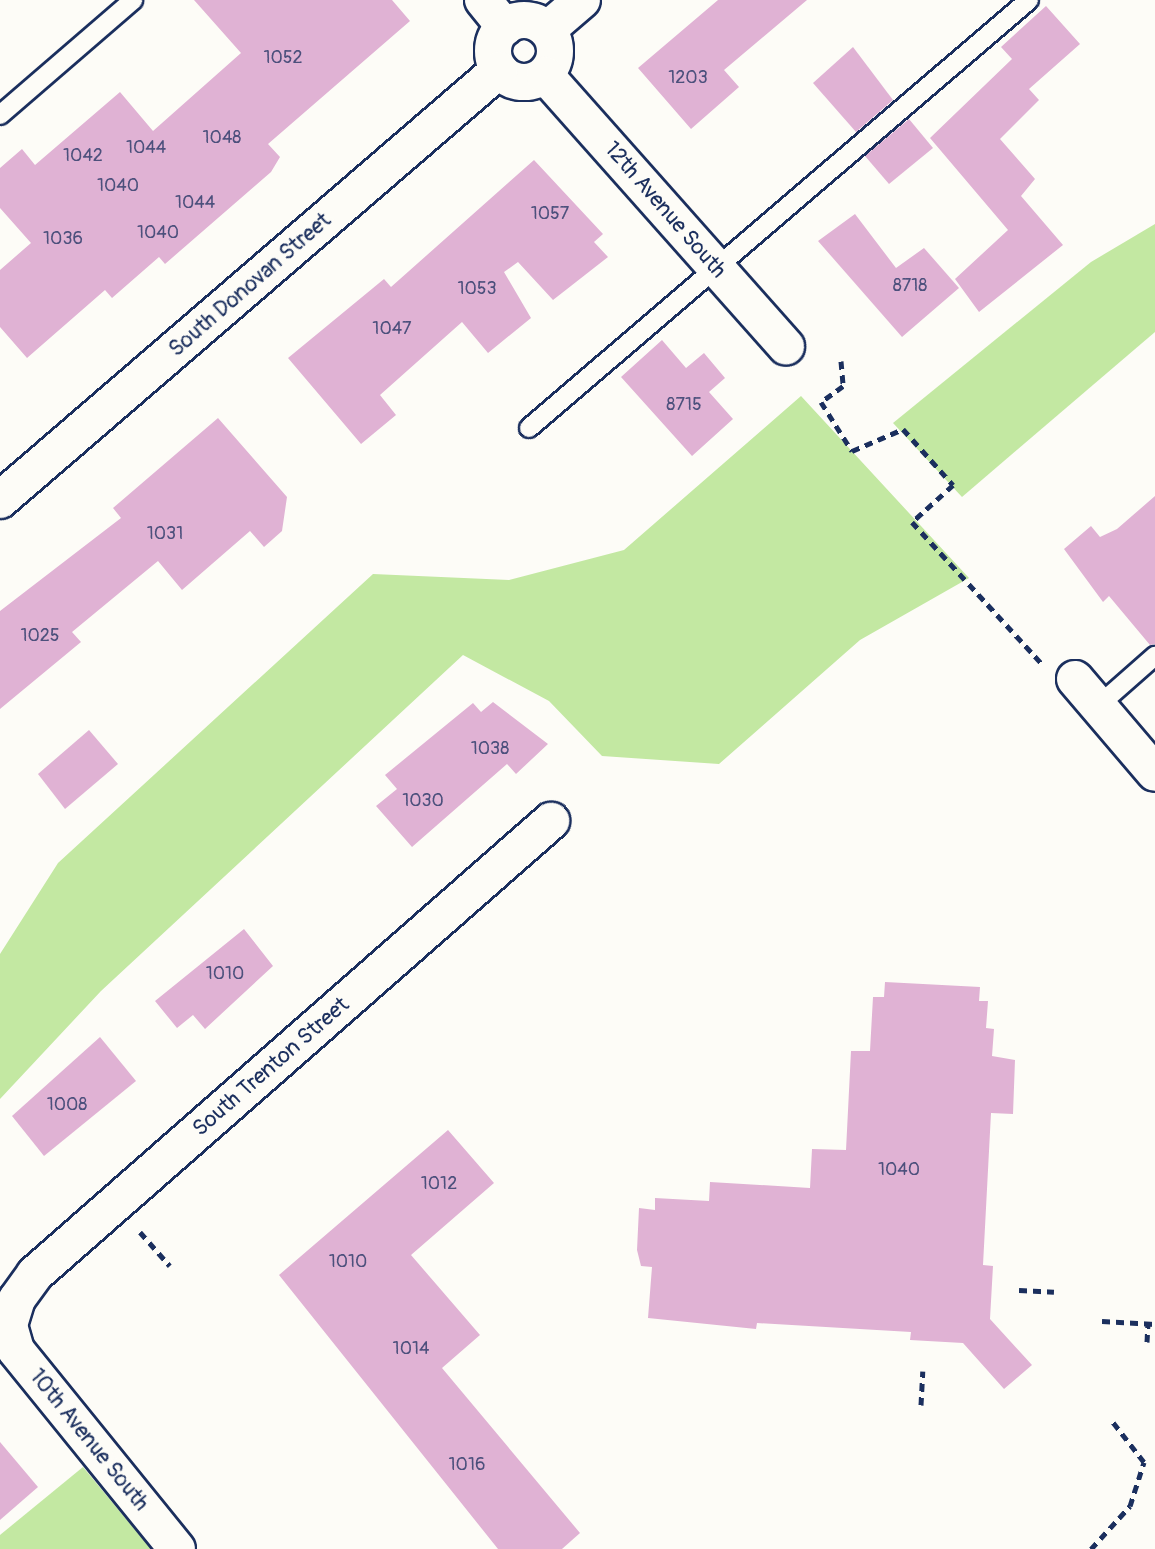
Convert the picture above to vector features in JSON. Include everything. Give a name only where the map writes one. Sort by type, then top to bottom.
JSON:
[{"type":"street","points":[[547,30],[582,0]]},
{"type":"street","points":[[494,13],[525,20],[547,30],[556,56],[545,75],[518,83],[499,70],[494,45],[494,13]]},
{"type":"street","name":"South Donovan Street","points":[[0,500],[499,70]]},
{"type":"street","name":"12th Avenue South","points":[[545,75],[786,346]]},
{"type":"street","points":[[1064,677],[1098,706],[1155,773]]},
{"type":"street","name":"South Trenton Street","points":[[9,1325],[35,1274],[551,821]]},
{"type":"street","name":"10th Avenue South","points":[[9,1325],[16,1350],[177,1549]]},
{"type":"lane","points":[[0,115],[133,0]]},
{"type":"lane","points":[[529,428],[1029,0]]},
{"type":"lane","points":[[1098,706],[1155,656]]},
{"type":"path","points":[[841,361],[843,386],[821,402],[852,451],[903,429],[953,485],[912,522],[1064,677]]},
{"type":"path","points":[[1019,1290],[1054,1292]]},
{"type":"path","points":[[1102,1321],[1152,1323],[1147,1342]]},
{"type":"path","points":[[921,1405],[923,1371]]},
{"type":"path","points":[[1091,1549],[1130,1506],[1144,1462],[1113,1422]]},
{"type":"green space","points":[[1155,224],[1155,332],[962,497],[893,423],[1091,262]]},
{"type":"green space","points":[[801,396],[969,578],[860,640],[719,764],[602,756],[549,701],[463,655],[101,991],[0,1099],[0,954],[58,863],[373,574],[509,580],[624,550]]},
{"type":"green space","points":[[83,1467],[151,1549],[0,1549],[0,1535]]},
{"type":"building","points":[[194,0],[392,0],[410,21],[268,144],[280,157],[271,172],[165,264],[159,257],[112,298],[105,290],[27,358],[0,327],[0,270],[31,243],[0,208],[0,168],[22,149],[35,165],[120,92],[153,131],[241,53]]},
{"type":"building","points":[[718,0],[807,0],[724,70],[739,87],[691,129],[638,68]]},
{"type":"building","points":[[1046,6],[1080,44],[1029,89],[1039,100],[1000,139],[1035,179],[1021,196],[1063,245],[979,312],[955,279],[1008,230],[930,138],[1012,59],[1001,47]]},
{"type":"building","points":[[853,47],[893,100],[856,132],[813,83]]},
{"type":"building","points":[[909,119],[933,148],[889,184],[865,156]]},
{"type":"building","points":[[534,160],[603,234],[594,242],[608,257],[553,300],[518,262],[504,272],[531,318],[488,353],[462,322],[380,395],[396,415],[361,444],[288,358],[384,279],[391,287]]},
{"type":"building","points":[[855,214],[896,268],[924,248],[959,288],[902,337],[818,241]]},
{"type":"building","points":[[662,340],[686,368],[704,353],[725,378],[709,392],[733,419],[692,456],[621,377]]},
{"type":"building","points":[[218,418],[287,497],[282,531],[264,547],[250,531],[182,590],[158,561],[72,632],[81,642],[0,709],[0,611],[121,518],[113,508]]},
{"type":"building","points":[[1155,496],[1155,644],[1150,645],[1109,596],[1103,602],[1064,549],[1091,526],[1100,537],[1117,529]]},
{"type":"building","points":[[493,702],[548,744],[516,774],[507,764],[412,847],[376,806],[397,789],[385,775],[473,703],[481,712]]},
{"type":"building","points":[[89,730],[118,764],[65,809],[38,774]]},
{"type":"building","points":[[244,929],[273,966],[205,1029],[193,1015],[177,1028],[155,1001]]},
{"type":"building","points":[[885,982],[980,987],[979,1001],[988,1001],[986,1028],[994,1029],[992,1056],[1015,1060],[1013,1114],[991,1113],[983,1265],[993,1266],[990,1319],[1032,1365],[1004,1389],[963,1343],[910,1340],[911,1332],[757,1323],[756,1329],[648,1318],[652,1267],[641,1266],[637,1250],[639,1208],[655,1210],[655,1198],[709,1201],[710,1182],[810,1188],[812,1149],[846,1150],[851,1051],[870,1051],[873,997],[884,997]]},
{"type":"building","points":[[100,1037],[136,1081],[44,1156],[12,1116]]},
{"type":"building","points":[[448,1130],[494,1183],[411,1255],[480,1335],[442,1368],[580,1533],[562,1549],[498,1549],[279,1275]]},
{"type":"building","points":[[0,1442],[38,1487],[0,1520]]}]
